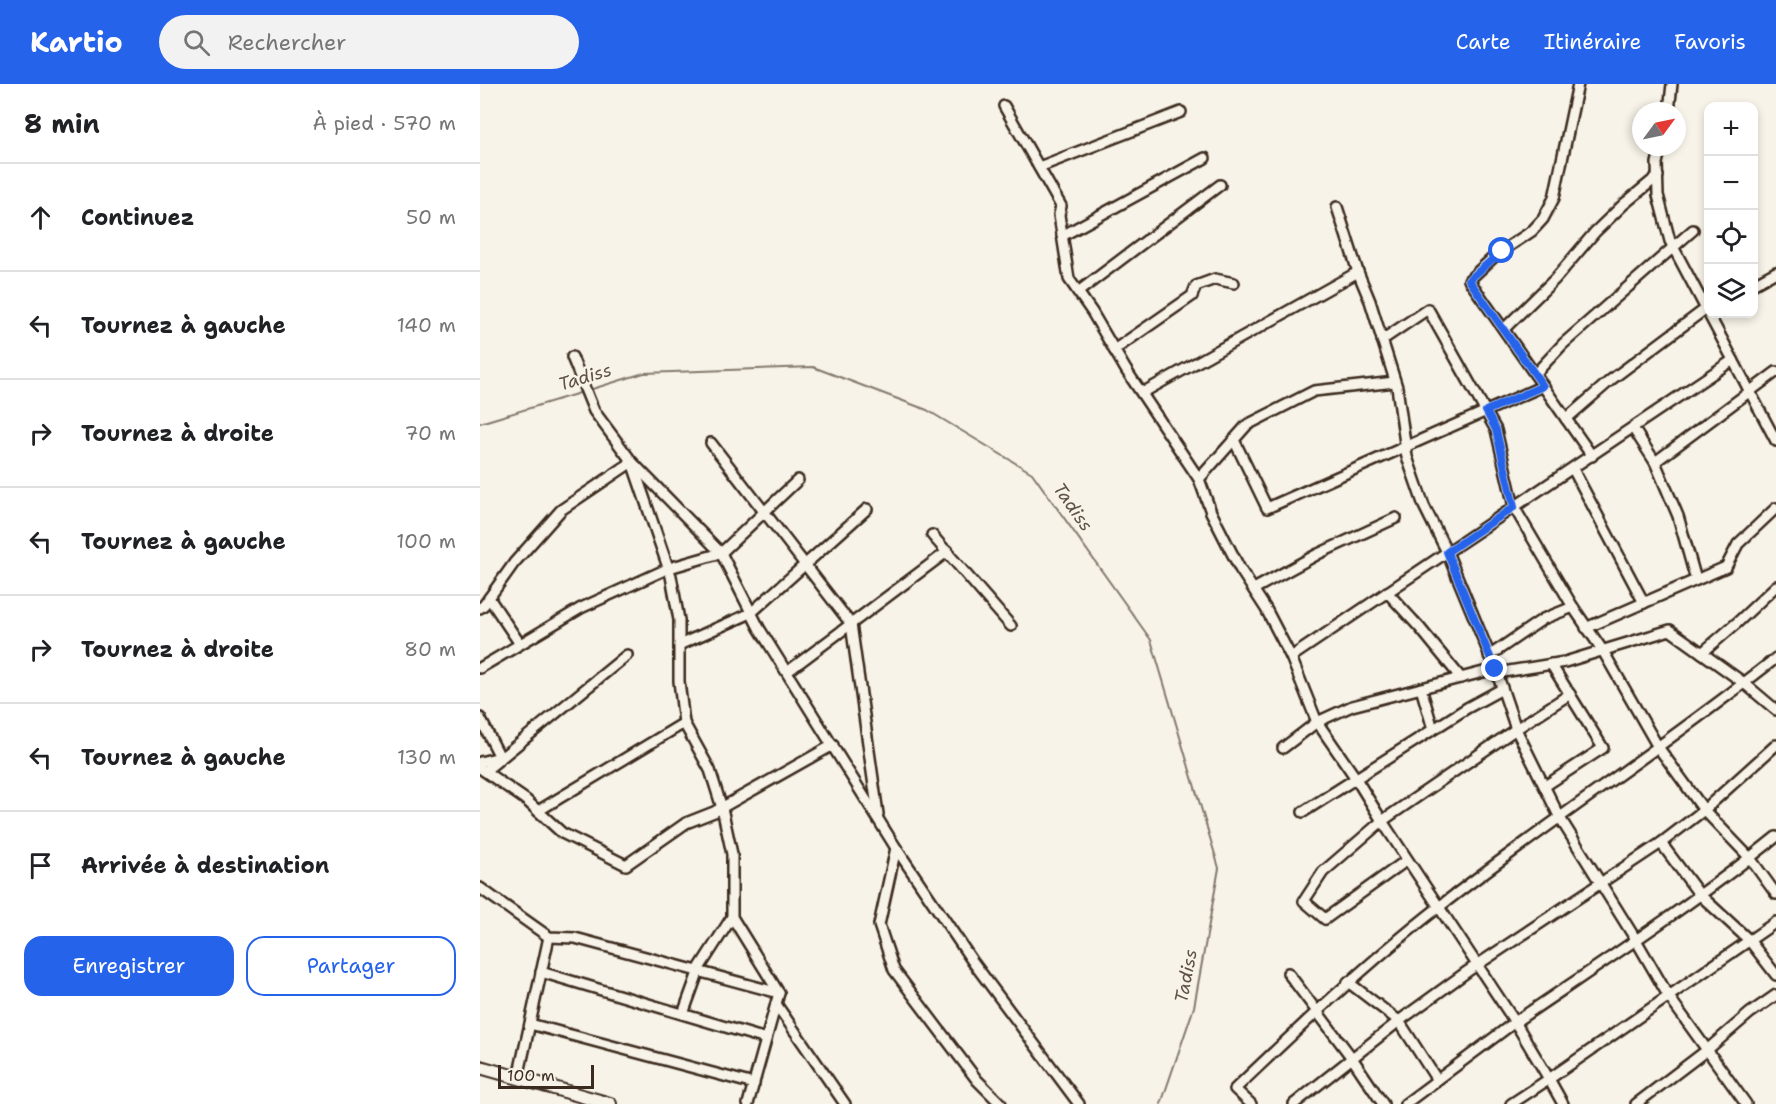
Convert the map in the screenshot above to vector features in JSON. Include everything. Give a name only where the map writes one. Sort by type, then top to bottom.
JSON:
[{"type":"main road","points":[[480,1067],[610,1104]]},
{"type":"street","points":[[1578,84],[1554,198],[1544,219],[1532,231],[1496,255],[1469,280],[1592,456]]},
{"type":"street","points":[[1670,102],[1672,84]]},
{"type":"street","points":[[1004,106],[1061,206],[1059,215],[1069,279],[1199,479],[1211,512],[1240,569],[1266,609],[1291,657],[1317,722],[1515,1022],[1563,1104]]},
{"type":"street","points":[[1039,167],[1181,112]]},
{"type":"street","points":[[1659,156],[1658,195],[1674,248],[1704,303]]},
{"type":"street","points":[[1062,236],[1205,158]]},
{"type":"street","points":[[1504,329],[1555,279],[1594,232],[1658,176]]},
{"type":"street","points":[[1078,292],[1220,185]]},
{"type":"street","points":[[1337,207],[1383,340],[1395,382],[1407,457],[1424,506],[1447,552],[1496,671],[1516,729],[1560,818],[1669,997],[1746,1104]]},
{"type":"street","points":[[1535,374],[1563,344],[1693,230]]},
{"type":"street","points":[[1142,393],[1358,272]]},
{"type":"street","points":[[1758,282],[1776,272]]},
{"type":"street","points":[[1114,350],[1192,296],[1196,285],[1215,279],[1234,284]]},
{"type":"street","points":[[1383,340],[1428,309],[1496,430],[1514,507],[1573,607],[1603,651],[1658,747],[1704,810],[1750,858],[1776,894]]},
{"type":"street","points":[[1566,419],[1612,379],[1704,310]]},
{"type":"street","points":[[1712,318],[1776,441]]},
{"type":"street","points":[[572,357],[594,411],[632,462],[721,553],[751,613],[896,848],[973,962],[1079,1104]]},
{"type":"street","points":[[1291,657],[1733,360]]},
{"type":"street","points":[[1655,462],[1776,372]]},
{"type":"street","points":[[1199,479],[1247,425],[1314,391],[1395,382]]},
{"type":"street","points":[[1234,440],[1267,508],[1543,386]]},
{"type":"street","points":[[1633,428],[1655,462],[1678,516],[1696,580]]},
{"type":"street","points":[[711,443],[851,624],[879,820]]},
{"type":"street","points":[[632,462],[669,568],[679,620],[679,681],[684,723],[710,770],[722,808],[732,854],[732,917],[699,972],[683,1014]]},
{"type":"street","points":[[480,608],[514,563],[561,510],[632,462]]},
{"type":"street","points":[[1573,469],[1644,603]]},
{"type":"street","points":[[480,668],[581,608],[669,568],[721,553],[798,480]]},
{"type":"street","points":[[1586,628],[1726,567],[1738,544],[1776,508]]},
{"type":"street","points":[[679,645],[751,613],[867,509]]},
{"type":"street","points":[[1254,590],[1318,554],[1396,518]]},
{"type":"street","points":[[932,535],[1011,626]]},
{"type":"street","points":[[787,672],[948,551]]},
{"type":"street","points":[[1702,653],[1776,586]]},
{"type":"street","points":[[1387,592],[1461,678]]},
{"type":"street","points":[[489,598],[520,644]]},
{"type":"street","points":[[1489,656],[1543,619],[1573,607]]},
{"type":"street","points":[[1283,748],[1317,722],[1352,706],[1461,678],[1551,664],[1670,630],[1744,683],[1776,710]]},
{"type":"street","points":[[627,655],[483,770],[526,800],[562,833],[626,865],[686,823],[722,808],[833,745]]},
{"type":"street","points":[[1251,1104],[1235,1089],[1348,982],[1440,907],[1776,658]]},
{"type":"street","points":[[1545,786],[1603,748],[1551,664]]},
{"type":"street","points":[[1421,688],[1433,729]]},
{"type":"street","points":[[1304,812],[1355,777],[1502,689]]},
{"type":"street","points":[[1407,860],[1325,919],[1304,901],[1323,872],[1382,821],[1570,694]]},
{"type":"street","points":[[480,718],[500,758]]},
{"type":"street","points":[[538,811],[684,723]]},
{"type":"street","points":[[1294,1104],[1399,1021],[1468,971],[1661,843],[1704,810],[1776,745]]},
{"type":"street","points":[[480,762],[500,758]]},
{"type":"street","points":[[1405,1104],[1515,1022],[1636,940],[1776,837]]},
{"type":"street","points":[[1661,843],[1700,894],[1749,940],[1776,975]]},
{"type":"street","points":[[896,848],[879,925],[894,970],[977,1080],[1001,1104]]},
{"type":"street","points":[[480,888],[549,937],[575,938],[779,993]]},
{"type":"street","points":[[732,917],[779,993],[748,1104]]},
{"type":"street","points":[[1511,1104],[1776,922]]},
{"type":"street","points":[[518,1078],[549,937]]},
{"type":"street","points":[[542,972],[766,1039]]},
{"type":"street","points":[[1288,973],[1352,1058],[1383,1104]]},
{"type":"street","points":[[1348,982],[1399,1021],[1437,1080]]},
{"type":"street","points":[[1636,1104],[1776,995]]},
{"type":"street","points":[[776,1004],[845,1104]]},
{"type":"street","points":[[530,1024],[754,1084]]},
{"type":"waterway","name":"Tadiss","points":[[589,390],[644,373],[813,367],[927,410],[1032,473],[1151,640],[1219,868],[1194,1007],[1161,1104]]},
{"type":"waterway","name":"Tadiss","points":[[480,423],[583,392]]},
{"type":"route","points":[[1495,669],[1447,552],[1514,507],[1496,430],[1486,411],[1543,386],[1469,280],[1502,251]]}]
